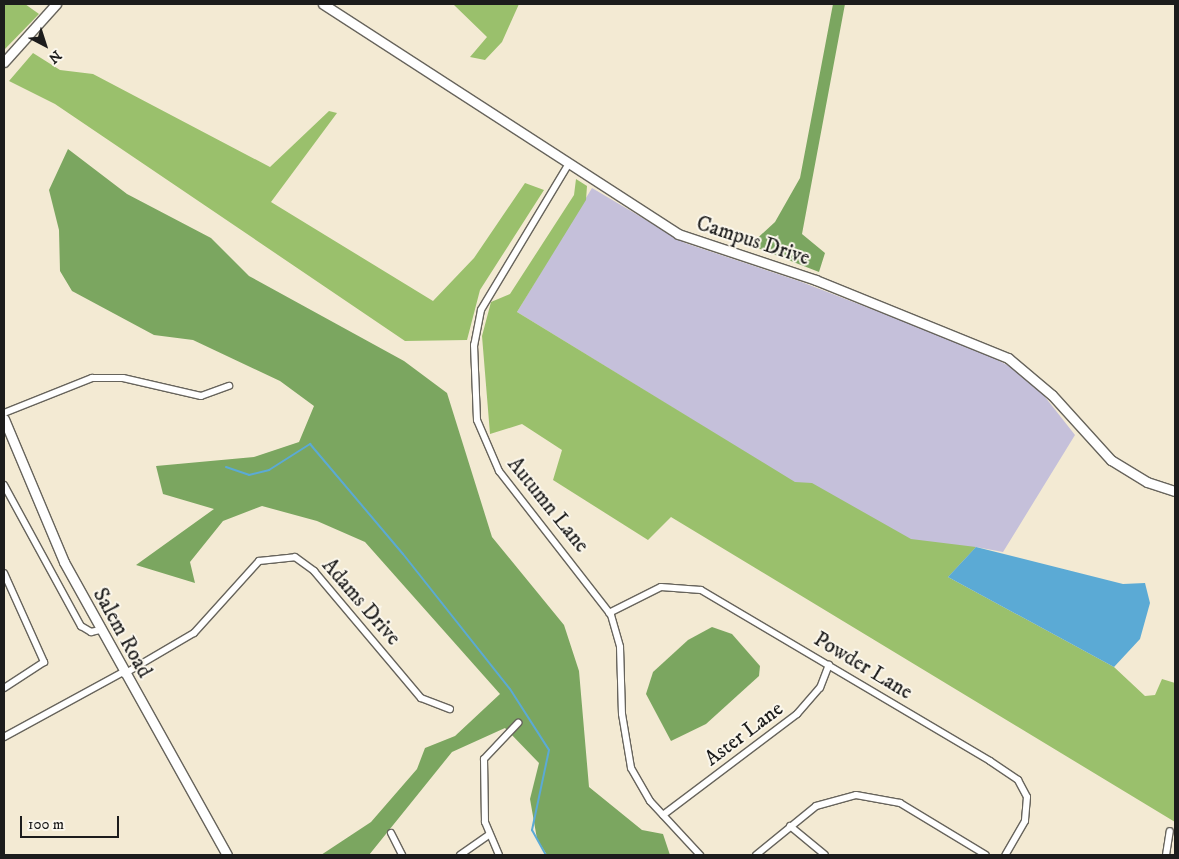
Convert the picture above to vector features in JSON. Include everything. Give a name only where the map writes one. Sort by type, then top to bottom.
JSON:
[{"type":"street","points":[[4,62],[56,4]]},
{"type":"street","name":"Campus Drive","points":[[323,4],[678,234],[816,280],[1008,358],[1052,395],[1111,460],[1147,482],[1175,491]]},
{"type":"street","name":"Autumn Lane","points":[[568,164],[480,310],[474,344],[476,410],[494,463],[609,612],[620,647],[628,759],[639,785],[663,815],[700,855]]},
{"type":"street","points":[[4,413],[92,378],[123,378],[201,396],[229,386]]},
{"type":"street","name":"Salem Road","points":[[4,419],[45,524],[123,673],[226,855]]},
{"type":"street","points":[[4,486],[82,626],[92,632],[100,630]]},
{"type":"street","name":"Adams Drive","points":[[4,737],[194,633],[259,562],[296,557],[314,571],[421,698],[450,709]]},
{"type":"street","points":[[4,573],[43,650],[44,662],[4,688]]},
{"type":"street","name":"Powder Lane","points":[[609,612],[661,587],[693,588],[733,606],[1018,780],[1028,810],[1005,855]]},
{"type":"street","name":"Aster Lane","points":[[663,815],[797,714],[820,688],[829,665]]},
{"type":"street","points":[[499,855],[489,836],[483,809],[484,759],[518,723]]},
{"type":"street","points":[[756,855],[790,826],[827,800],[878,796],[908,807],[986,855]]},
{"type":"street","points":[[790,826],[825,855]]},
{"type":"street","points":[[1166,855],[1170,831]]},
{"type":"street","points":[[391,833],[402,855]]},
{"type":"street","points":[[460,855],[489,836]]},
{"type":"shaded area","points":[[592,188],[685,243],[799,281],[980,351],[1011,367],[1038,388],[1075,435],[1003,552],[976,547],[948,577],[517,312]]},
{"type":"green space","points":[[4,4],[25,4],[39,14],[4,50]]},
{"type":"green space","points":[[453,4],[519,4],[502,42],[485,60],[470,57],[487,37]]},
{"type":"green space","points":[[833,4],[845,4],[802,234],[825,253],[819,272],[750,245],[775,222],[800,178]]},
{"type":"green space","points":[[33,53],[60,70],[93,74],[270,167],[329,111],[337,113],[271,202],[433,301],[474,258],[525,183],[544,190],[480,290],[467,340],[405,341],[55,104],[9,81]]},
{"type":"green space","points":[[68,149],[127,194],[211,238],[249,276],[404,361],[447,393],[492,537],[564,625],[579,671],[589,787],[642,830],[663,834],[670,855],[547,855],[537,839],[530,799],[539,763],[505,728],[452,752],[369,855],[321,855],[371,822],[417,769],[425,748],[455,736],[500,694],[365,542],[317,521],[262,506],[223,521],[190,562],[195,583],[136,565],[214,509],[163,494],[156,466],[254,457],[299,442],[314,406],[280,381],[193,340],[154,335],[72,291],[60,271],[59,230],[49,190]]},
{"type":"green space","points":[[576,179],[587,186],[586,200],[517,312],[795,482],[812,483],[911,539],[976,547],[948,577],[1114,667],[1145,696],[1155,695],[1162,679],[1175,683],[1175,822],[671,517],[648,540],[553,480],[562,450],[522,424],[490,434],[482,336],[491,302],[510,294],[574,195]]},
{"type":"green space","points":[[712,627],[732,634],[760,666],[759,676],[706,724],[671,741],[646,694],[653,672],[688,640]]},
{"type":"water","points":[[976,547],[1123,584],[1145,583],[1150,603],[1140,639],[1114,667],[948,577]]},
{"type":"waterway","points":[[226,467],[249,475],[269,470],[310,444],[403,554],[510,689],[549,750],[532,830],[546,855]]}]
